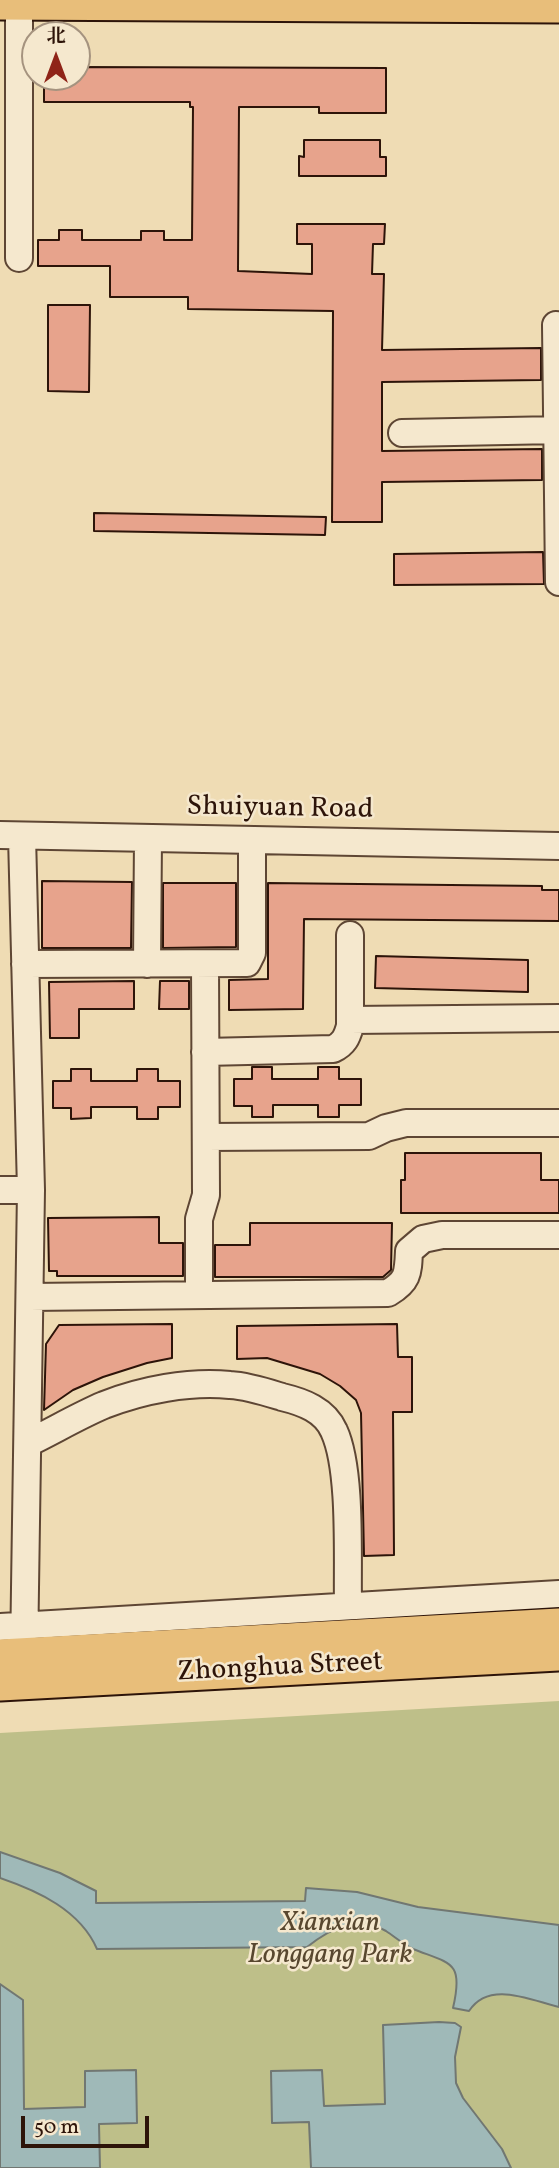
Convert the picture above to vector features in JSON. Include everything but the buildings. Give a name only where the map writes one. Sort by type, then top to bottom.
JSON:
[{"type":"main road","points":[[9,3],[559,6]]},
{"type":"main road","name":"Zhonghua Street","points":[[12,1641],[559,1625]]},
{"type":"main road","name":"Zhonghua Street","points":[[0,1684],[559,1654]]},
{"type":"street","points":[[9,3],[19,258]]},
{"type":"street","points":[[556,325],[559,582]]},
{"type":"street","points":[[402,433],[558,430]]},
{"type":"street","points":[[11,835],[25,964],[31,1190],[27,1443],[12,1641],[348,1606],[559,1594]]},
{"type":"street","name":"Shuiyuan Road","points":[[11,835],[559,846]]},
{"type":"street","points":[[147,964],[148,838]]},
{"type":"street","points":[[25,964],[247,963],[252,953],[252,840]]},
{"type":"street","points":[[205,1052],[333,1049],[339,1046],[347,1038],[350,1020],[350,935]]},
{"type":"street","points":[[199,1295],[200,1219],[206,1195],[205,964]]},
{"type":"street","points":[[350,1020],[559,1018]]},
{"type":"street","points":[[205,1138],[369,1136],[406,1123],[559,1123]]},
{"type":"street","points":[[0,1190],[31,1190]]},
{"type":"street","points":[[30,1297],[387,1293],[402,1285],[408,1273],[409,1251],[423,1240],[442,1235],[559,1235]]},
{"type":"street","points":[[27,1443],[105,1405],[155,1390],[196,1385],[231,1385],[302,1402],[323,1415],[332,1427],[340,1446],[345,1489],[348,1606]]},
{"type":"green space","name":"Xianxian Longgang Park","points":[[559,1701],[559,2168],[0,2168],[0,1733]]},
{"type":"water","points":[[0,1852],[60,1873],[96,1891],[96,1903],[305,1901],[306,1888],[357,1892],[418,1907],[559,1925],[559,2007],[523,1997],[499,1994],[487,1996],[469,2011],[453,2008],[457,1981],[451,1966],[409,1947],[386,1931],[365,1924],[335,1929],[307,1947],[97,1949],[90,1935],[69,1913],[43,1896],[0,1878]]},
{"type":"water","points":[[0,1984],[23,2000],[24,2109],[85,2107],[85,2071],[136,2070],[137,2123],[99,2124],[100,2168],[0,2168]]},
{"type":"water","points":[[455,2023],[461,2027],[455,2057],[456,2083],[463,2098],[502,2149],[511,2168],[311,2168],[309,2122],[272,2123],[271,2071],[322,2070],[324,2106],[385,2104],[383,2025]]}]
